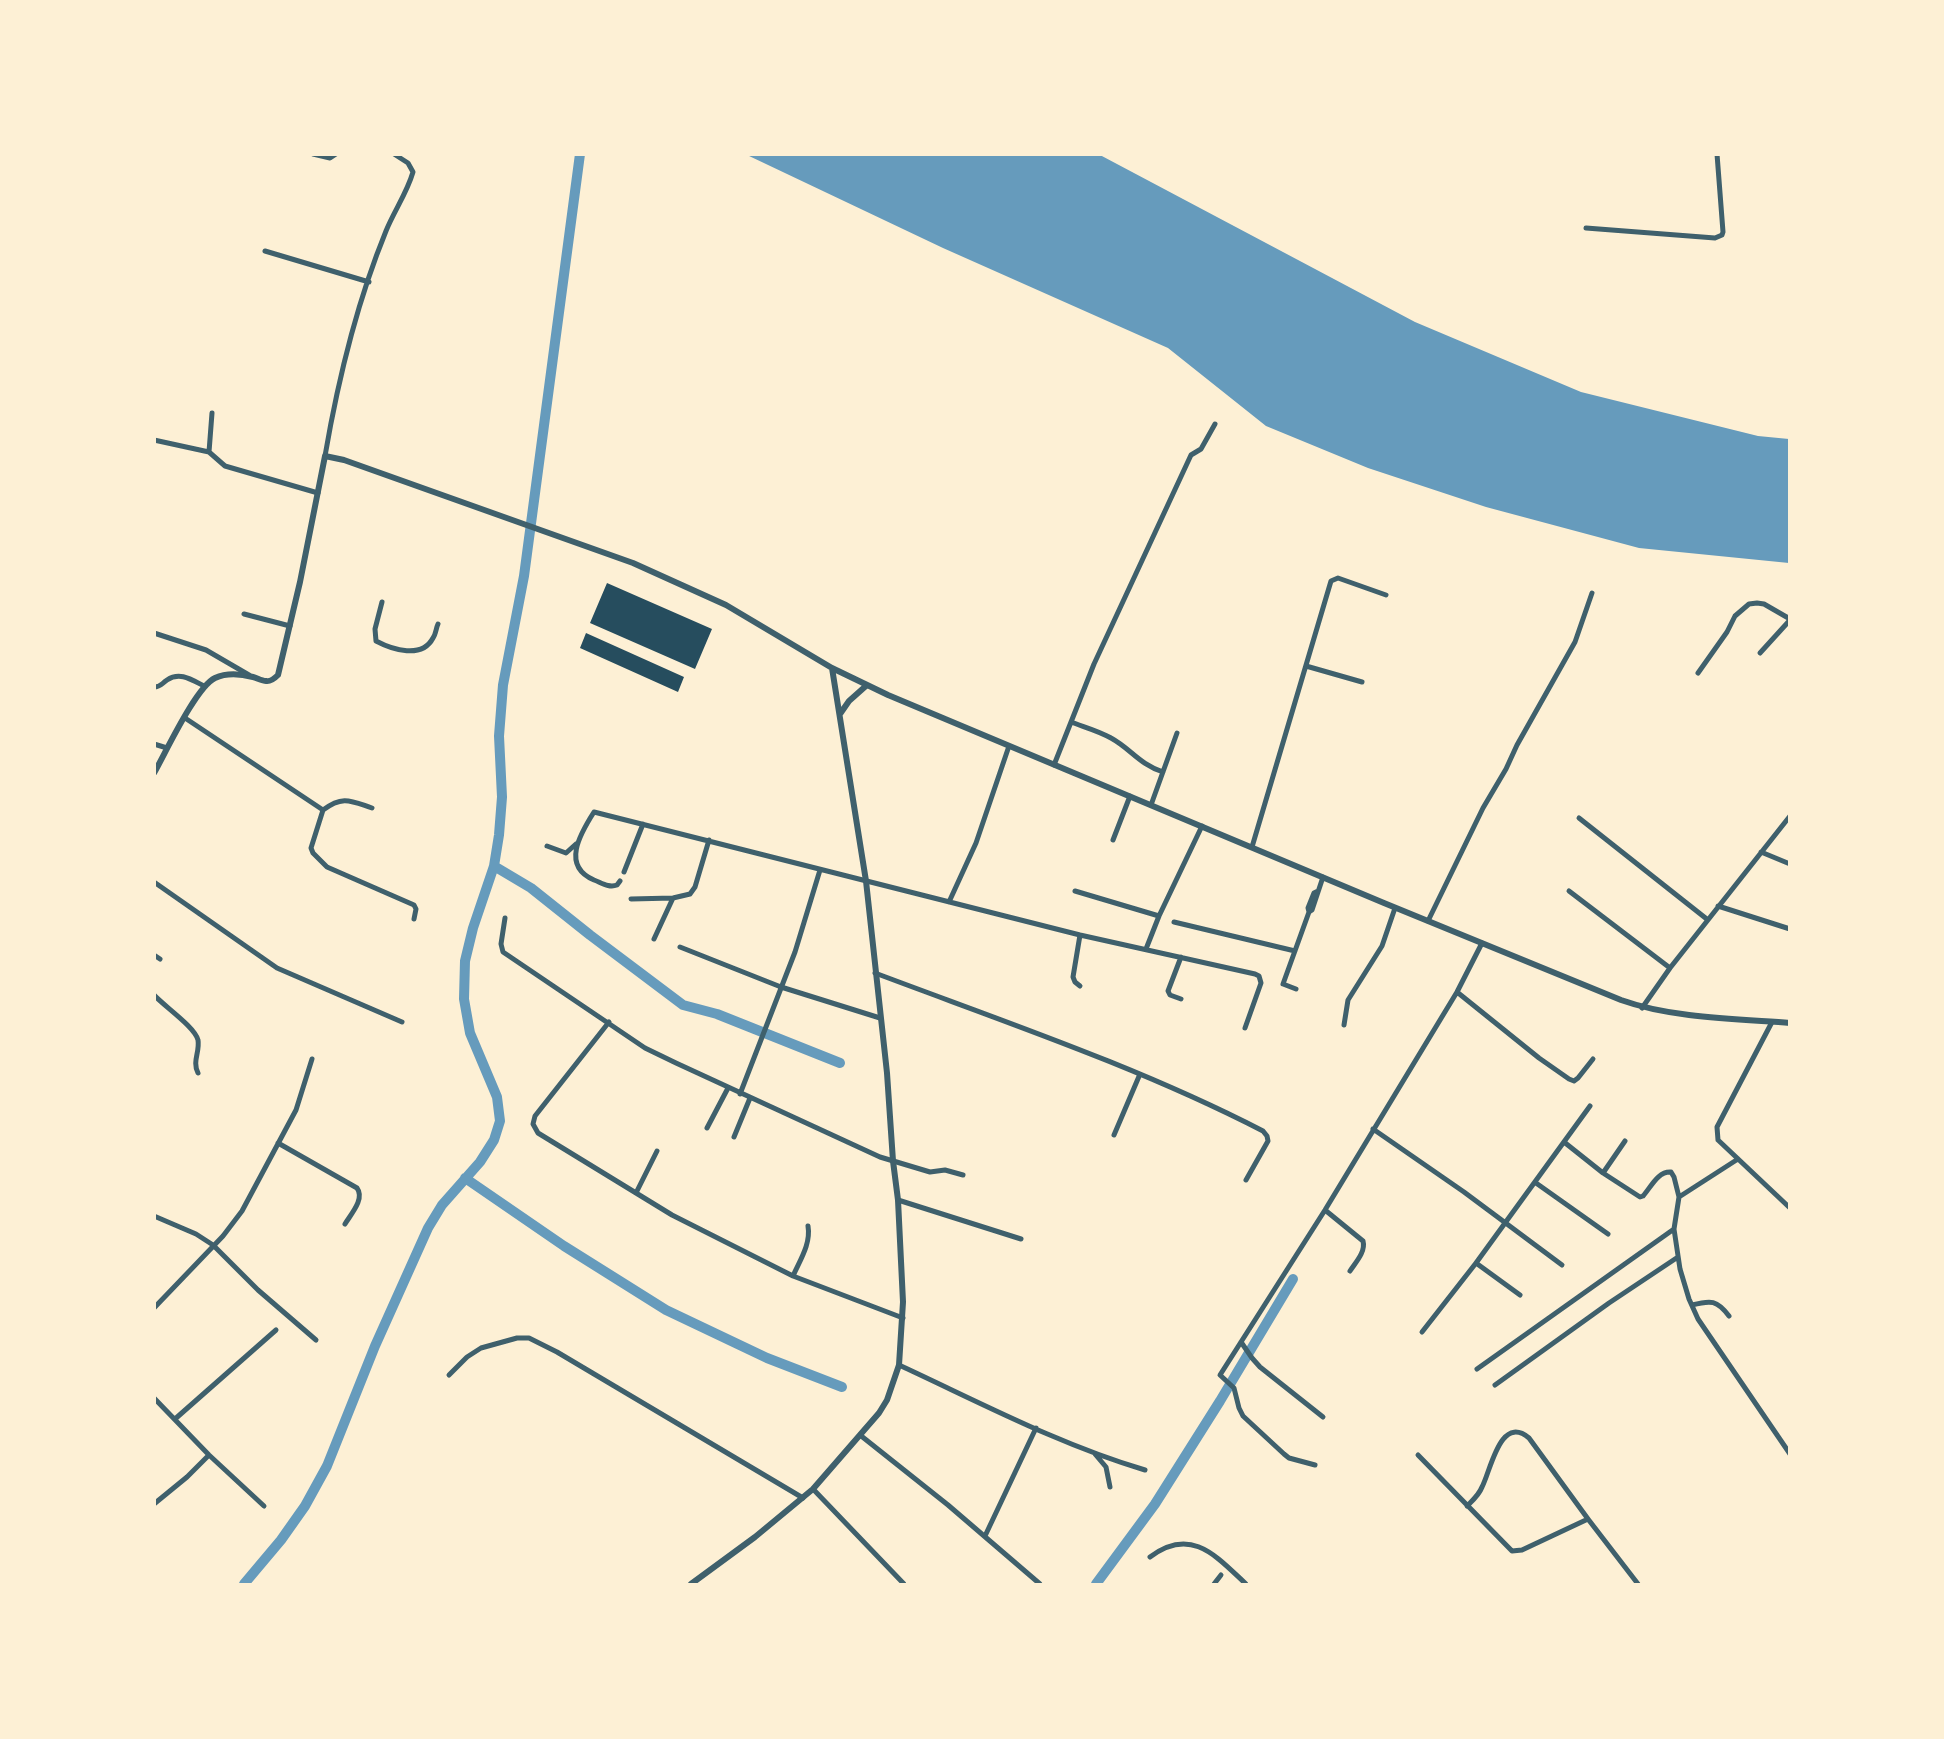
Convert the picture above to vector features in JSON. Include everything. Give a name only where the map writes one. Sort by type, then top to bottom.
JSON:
[{"type":"street","points":[[313,154],[330,159],[336,154]]},
{"type":"street","points":[[154,633],[206,650],[253,677],[266,681],[273,680],[278,675],[318,493],[332,416],[356,323],[387,230],[413,172],[408,163],[394,154]]},
{"type":"street","points":[[1586,228],[1719,237],[1724,232],[1717,154]]},
{"type":"street","points":[[265,251],[369,282]]},
{"type":"street","points":[[209,452],[212,413]]},
{"type":"street","points":[[1054,765],[1094,664],[1191,455],[1201,449],[1215,424]]},
{"type":"street","points":[[154,440],[209,452],[225,466],[318,493]]},
{"type":"street","points":[[325,456],[344,460],[633,563],[716,600],[832,668],[867,685],[1395,908],[1642,1008],[1790,1023]]},
{"type":"street","points":[[1252,847],[1331,581],[1338,578],[1386,595]]},
{"type":"street","points":[[1428,921],[1483,808],[1575,642],[1592,593]]},
{"type":"street","points":[[382,602],[374,635],[376,641],[382,644],[411,652],[418,650],[434,638],[438,624]]},
{"type":"street","points":[[1698,673],[1727,632],[1735,616],[1749,604],[1764,604],[1790,619],[1760,653]]},
{"type":"street","points":[[244,614],[290,626]]},
{"type":"street","points":[[1306,666],[1362,681]]},
{"type":"street","points":[[691,1584],[755,1537],[813,1489],[879,1413],[887,1400],[898,1365],[903,1318],[898,1200],[887,1073],[866,880],[832,668]]},
{"type":"street","points":[[154,772],[192,703],[204,686],[223,675],[253,677]]},
{"type":"street","points":[[154,687],[161,686],[174,677],[183,676],[204,686]]},
{"type":"street","points":[[840,714],[849,701],[867,685]]},
{"type":"street","points":[[184,718],[323,810]]},
{"type":"street","points":[[1071,722],[1109,737],[1121,744],[1136,758],[1163,772]]},
{"type":"street","points":[[1151,805],[1177,733]]},
{"type":"street","points":[[154,744],[167,748]]},
{"type":"street","points":[[949,902],[976,843],[1009,746]]},
{"type":"street","points":[[1113,840],[1130,796]]},
{"type":"street","points":[[372,808],[347,800],[335,801],[323,810],[311,848],[312,853],[327,867],[414,905],[416,909],[414,919]]},
{"type":"street","points":[[547,846],[566,853],[571,851],[594,812],[1080,936],[1259,976],[1261,982],[1245,1028]]},
{"type":"street","points":[[1642,1008],[1670,968],[1790,816]]},
{"type":"street","points":[[1579,818],[1708,920]]},
{"type":"street","points":[[624,872],[643,824]]},
{"type":"street","points":[[1146,949],[1159,916],[1202,826]]},
{"type":"street","points":[[631,899],[674,898],[690,894],[695,887],[709,840]]},
{"type":"street","points":[[578,842],[576,865],[585,876],[610,887],[617,885],[620,881]]},
{"type":"street","points":[[1761,852],[1790,864]]},
{"type":"street","points":[[740,1094],[795,952],[820,870]]},
{"type":"street","points":[[1296,989],[1283,984],[1309,912],[1319,894],[1323,877]]},
{"type":"street","points":[[154,882],[268,963],[402,1022]]},
{"type":"street","points":[[1075,891],[1159,916]]},
{"type":"street","points":[[1569,891],[1670,968]]},
{"type":"street","points":[[654,939],[674,898]]},
{"type":"street","points":[[1718,906],[1790,929]]},
{"type":"street","points":[[1344,1025],[1348,1000],[1382,946],[1395,908]]},
{"type":"street","points":[[506,918],[501,944],[503,952],[645,1047],[740,1094],[893,1161],[930,1172],[945,1170],[963,1175]]},
{"type":"street","points":[[1174,922],[1295,951]]},
{"type":"street","points":[[1080,936],[1073,977],[1073,980],[1080,986]]},
{"type":"street","points":[[1315,1465],[1289,1458],[1243,1416],[1234,1388],[1220,1375],[1243,1344],[1325,1210],[1457,992],[1482,943]]},
{"type":"street","points":[[680,947],[781,987],[880,1018]]},
{"type":"street","points":[[1181,957],[1168,991],[1170,995],[1181,999]]},
{"type":"street","points":[[875,973],[1140,1074],[1263,1131],[1268,1136],[1268,1141],[1246,1180]]},
{"type":"street","points":[[1457,992],[1539,1058],[1569,1079],[1574,1081],[1578,1078],[1593,1059]]},
{"type":"street","points":[[154,995],[196,1035],[198,1046],[195,1066],[198,1073]]},
{"type":"street","points":[[609,1022],[534,1116],[533,1124],[538,1133],[672,1215],[793,1276],[903,1318]]},
{"type":"street","points":[[1772,1022],[1717,1127],[1718,1140],[1790,1208]]},
{"type":"street","points":[[154,1308],[223,1236],[242,1210],[296,1110],[312,1059]]},
{"type":"street","points":[[1114,1134],[1140,1074]]},
{"type":"street","points":[[707,1128],[728,1088]]},
{"type":"street","points":[[734,1137],[750,1098]]},
{"type":"street","points":[[1422,1332],[1476,1263],[1590,1106]]},
{"type":"street","points":[[1373,1129],[1562,1265]]},
{"type":"street","points":[[1603,1173],[1624,1141]]},
{"type":"street","points":[[1564,1142],[1603,1173],[1640,1197],[1663,1172],[1671,1172],[1679,1197],[1674,1229],[1678,1257],[1692,1305],[1716,1347],[1790,1454]]},
{"type":"street","points":[[278,1143],[357,1188],[360,1198],[345,1224]]},
{"type":"street","points":[[636,1193],[657,1151]]},
{"type":"street","points":[[1679,1197],[1738,1159]]},
{"type":"street","points":[[1536,1182],[1608,1234]]},
{"type":"street","points":[[898,1200],[1021,1239]]},
{"type":"street","points":[[1325,1210],[1365,1245],[1350,1271]]},
{"type":"street","points":[[154,1216],[196,1234],[213,1245],[258,1290],[316,1340]]},
{"type":"street","points":[[793,1276],[810,1236],[808,1226]]},
{"type":"street","points":[[1477,1369],[1674,1229]]},
{"type":"street","points":[[1496,1385],[1609,1303],[1678,1257]]},
{"type":"street","points":[[1476,1263],[1520,1295]]},
{"type":"street","points":[[1692,1305],[1711,1302],[1722,1307],[1729,1316]]},
{"type":"street","points":[[175,1419],[276,1330]]},
{"type":"street","points":[[449,1375],[467,1357],[481,1348],[517,1338],[529,1338],[557,1352],[803,1498]]},
{"type":"street","points":[[1243,1344],[1252,1358],[1323,1418]]},
{"type":"street","points":[[898,1365],[1094,1453],[1145,1470]]},
{"type":"street","points":[[154,1398],[209,1455],[264,1506]]},
{"type":"street","points":[[985,1536],[1036,1428]]},
{"type":"street","points":[[1467,1506],[1484,1485],[1504,1437],[1516,1431],[1523,1433],[1638,1584]]},
{"type":"street","points":[[860,1435],[948,1505],[1040,1584]]},
{"type":"street","points":[[1094,1453],[1106,1467],[1110,1486]]},
{"type":"street","points":[[154,1504],[209,1455]]},
{"type":"street","points":[[1418,1455],[1512,1551],[1522,1550],[1588,1519]]},
{"type":"street","points":[[813,1489],[904,1584]]},
{"type":"street","points":[[1150,1557],[1163,1548],[1178,1544],[1202,1548],[1213,1554],[1225,1572],[1246,1584]]},
{"type":"street","points":[[1214,1584],[1225,1572]]},
{"type":"water","points":[[747,155],[1100,155],[1415,322],[1581,392],[1758,436],[1789,439],[1789,563],[1639,548],[1486,507],[1368,468],[1266,426],[1168,348],[943,248]]},
{"type":"building","points":[[607,583],[712,629],[695,669],[590,623]]},
{"type":"building","points":[[586,633],[684,677],[678,692],[580,648]]},
{"type":"waterway","points":[[244,1584],[281,1540],[305,1506],[327,1466],[375,1346],[428,1228],[442,1205],[480,1162],[494,1140],[500,1121],[497,1097],[470,1033],[464,999],[465,961],[473,928],[494,866],[499,835],[502,797],[499,736],[503,685],[524,576],[580,154]]},
{"type":"waterway","points":[[494,866],[531,888],[683,1005],[717,1014],[840,1063]]},
{"type":"waterway","points":[[465,1178],[564,1246],[666,1310],[767,1358],[842,1387]]},
{"type":"waterway","points":[[1096,1584],[1155,1504],[1293,1279]]}]
